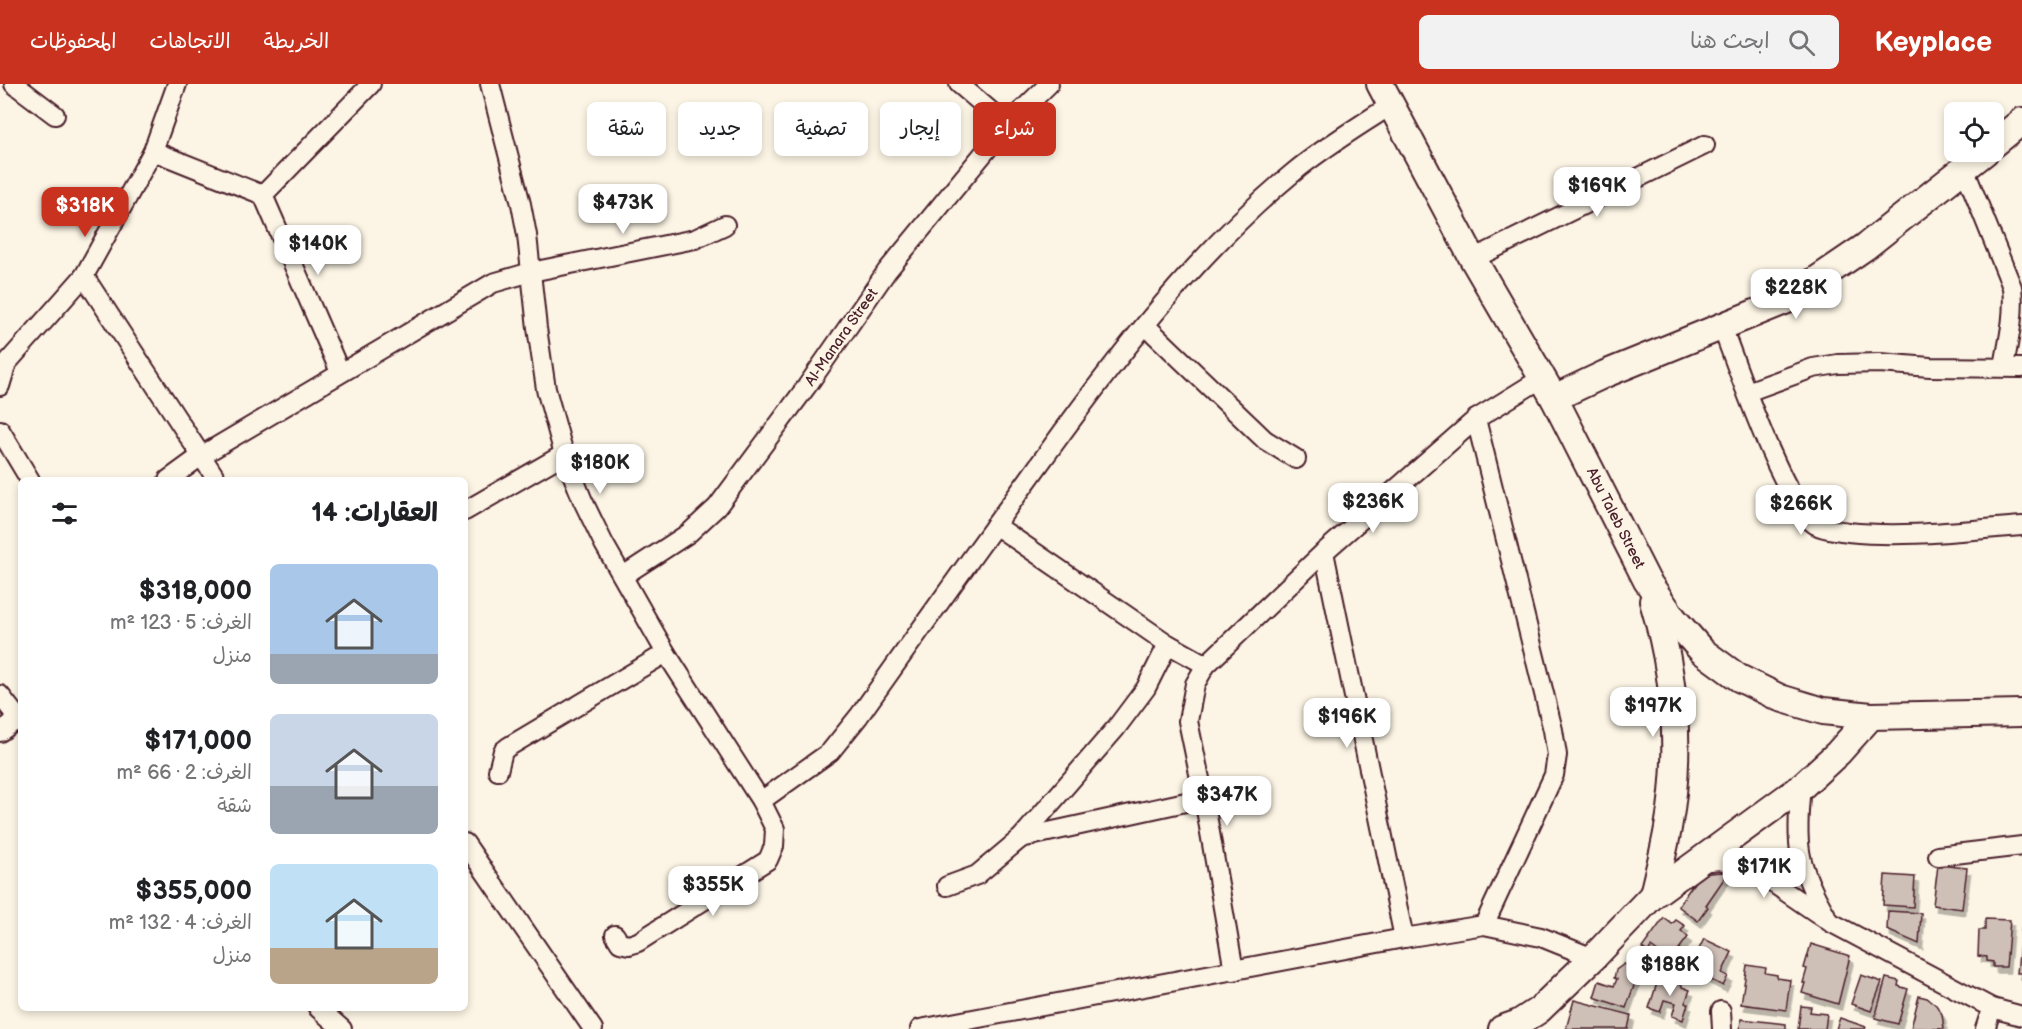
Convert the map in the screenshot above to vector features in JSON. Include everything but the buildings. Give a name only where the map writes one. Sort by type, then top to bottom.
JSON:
[{"type":"street","points":[[14,84],[55,115]]},
{"type":"street","points":[[0,386],[7,363],[84,276],[153,151],[177,84]]},
{"type":"street","points":[[490,84],[520,204],[546,389],[564,454],[583,501],[666,653],[761,801],[775,829],[774,846],[768,860],[638,942],[629,945],[620,943],[615,935]]},
{"type":"street","points":[[960,84],[981,102]]},
{"type":"street","name":"Al-Manara Street","points":[[1031,102],[1049,84]]},
{"type":"street","points":[[263,195],[363,88]]},
{"type":"street","points":[[761,801],[830,752],[859,716],[1083,404],[1145,325],[1219,243],[1292,174],[1385,95]]},
{"type":"street","name":"Abu Taleb Street","points":[[1385,95],[1473,259],[1548,388],[1602,489],[1647,581],[1673,618],[1702,651],[1739,678],[1780,698],[1823,711],[1872,716],[2022,713]]},
{"type":"street","points":[[2004,136],[2022,121]]},
{"type":"street","points":[[1473,259],[1705,145]]},
{"type":"street","points":[[153,151],[263,195],[340,372]]},
{"type":"street","name":"Al-Manara Street","points":[[623,576],[689,533],[717,507],[807,386],[887,271],[982,156]]},
{"type":"street","points":[[1234,971],[1204,798],[1188,721],[1195,684],[1206,665],[1324,552],[1476,419],[1548,388],[1605,374],[1787,300],[1865,248],[1972,162]]},
{"type":"street","points":[[1748,392],[1814,368],[1838,364],[1860,362],[1955,367],[2013,367],[2013,322],[2017,285],[1964,168]]},
{"type":"street","points":[[172,477],[201,456],[493,283],[531,272],[695,239],[725,225]]},
{"type":"street","points":[[84,276],[215,477]]},
{"type":"street","points":[[1145,325],[1265,440],[1296,459]]},
{"type":"street","points":[[1722,327],[1785,483],[1815,525],[1831,530],[1862,533],[1913,533],[2022,526]]},
{"type":"street","points":[[1476,419],[1557,755],[1554,775],[1484,925]]},
{"type":"street","points":[[0,430],[28,477]]},
{"type":"street","points":[[468,509],[564,454]]},
{"type":"street","points":[[995,525],[1168,644],[1206,665]]},
{"type":"street","points":[[1324,552],[1404,938]]},
{"type":"street","points":[[1647,581],[1665,640],[1674,702],[1676,765],[1668,828],[1653,895]]},
{"type":"street","points":[[947,886],[977,875],[1021,838],[1116,728],[1146,688],[1168,644]]},
{"type":"street","points":[[498,771],[503,751],[508,747],[666,653]]},
{"type":"street","points":[[0,695],[18,719]]},
{"type":"street","points":[[1515,1027],[1539,1010],[1653,895],[1801,787],[1838,753],[1872,716]]},
{"type":"street","points":[[0,732],[18,721]]},
{"type":"street","points":[[1801,787],[1797,823],[1800,857],[1811,890],[1830,922]]},
{"type":"street","points":[[1021,838],[1204,798]]},
{"type":"street","points":[[1938,856],[2022,846]]},
{"type":"street","points":[[468,847],[593,1029]]},
{"type":"street","points":[[1700,862],[1720,860],[1746,867],[1830,922],[1992,1008],[2022,1016]]},
{"type":"street","points":[[920,1029],[1484,925],[1541,937],[1593,958]]},
{"type":"street","points":[[1985,1029],[1992,1008]]},
{"type":"street","points":[[321,1011],[342,1029]]},
{"type":"street","points":[[1721,1011],[1722,1029]]}]
